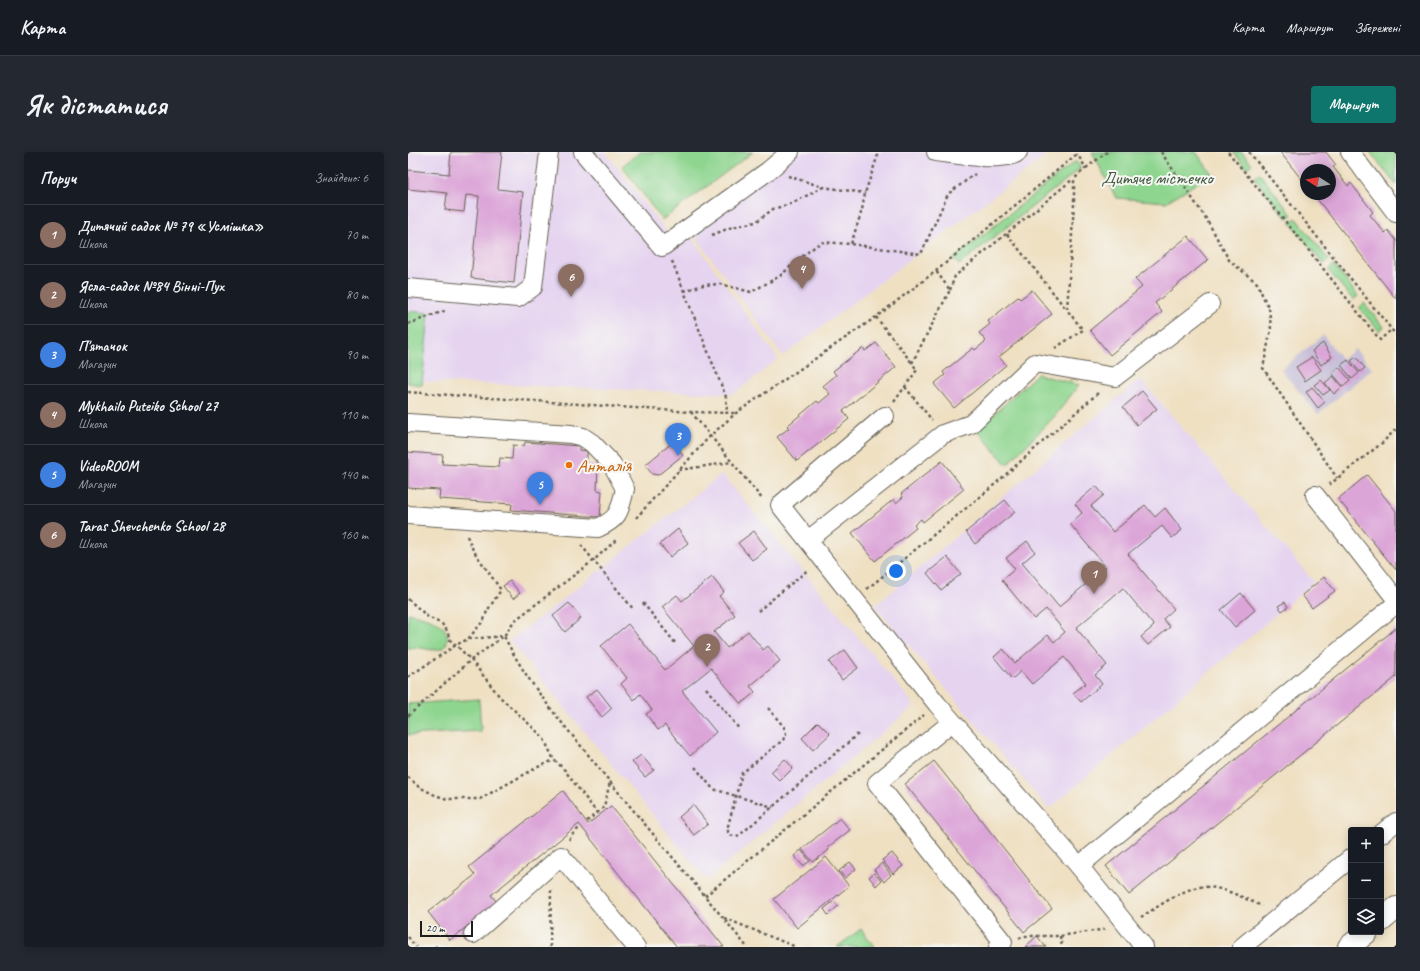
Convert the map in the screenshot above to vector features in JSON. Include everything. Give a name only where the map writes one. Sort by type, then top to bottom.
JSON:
[{"type":"main road","points":[[1384,918],[1396,908]]},
{"type":"main road","points":[[1349,947],[1363,935]]},
{"type":"lane","points":[[408,288],[518,298],[533,287],[549,152]]},
{"type":"lane","points":[[583,152],[662,247],[768,171],[790,152]]},
{"type":"lane","points":[[936,152],[996,158],[1014,156],[1018,152]]},
{"type":"lane","points":[[1350,152],[1396,213]]},
{"type":"lane","points":[[808,540],[943,434],[971,424],[1035,363],[1115,378],[1210,304]]},
{"type":"lane","points":[[885,416],[780,505],[952,722],[1079,866],[1144,947]]},
{"type":"lane","points":[[408,423],[571,434],[582,437],[592,443],[612,464],[625,489],[618,513],[614,520],[598,528],[408,515]]},
{"type":"lane","points":[[1315,495],[1396,599]]},
{"type":"lane","points":[[1079,866],[1396,604]]},
{"type":"lane","points":[[952,722],[877,782],[1000,945]]},
{"type":"lane","points":[[1384,832],[1396,822]]},
{"type":"lane","points":[[473,934],[561,856],[636,947]]},
{"type":"lane","points":[[1242,947],[1348,860]]},
{"type":"path","points":[[851,244],[865,193],[880,152]]},
{"type":"path","points":[[912,363],[950,290],[955,276],[1107,152]]},
{"type":"path","points":[[1161,152],[1207,220],[1229,260],[1257,283],[1269,307],[1271,329],[1263,368],[1337,478]]},
{"type":"path","points":[[1228,152],[1380,340],[1392,329]]},
{"type":"path","points":[[1249,152],[1396,335]]},
{"type":"path","points":[[634,520],[710,436],[736,413],[876,317],[936,271],[1077,153],[1086,168]]},
{"type":"path","points":[[684,291],[703,285],[720,284],[751,292],[780,276],[821,242],[851,244],[921,254],[948,194],[996,158]]},
{"type":"path","points":[[768,171],[798,178],[802,181],[823,187],[865,193]]},
{"type":"path","points":[[1066,310],[1074,204],[1074,179]]},
{"type":"path","points":[[711,235],[756,222],[773,209],[793,203],[823,187]]},
{"type":"path","points":[[1007,234],[1083,330],[1050,351],[1035,363]]},
{"type":"path","points":[[662,247],[668,250],[726,397],[727,412]]},
{"type":"path","points":[[936,271],[950,290]]},
{"type":"path","points":[[876,317],[917,370],[885,416]]},
{"type":"path","points":[[854,599],[986,492],[1115,378]]},
{"type":"path","points":[[905,387],[943,434]]},
{"type":"path","points":[[408,392],[691,412],[736,413]]},
{"type":"path","points":[[691,412],[766,505]]},
{"type":"path","points":[[1315,495],[1382,443],[1396,429]]},
{"type":"path","points":[[679,470],[732,462]]},
{"type":"path","points":[[462,519],[470,544],[501,590],[487,611],[484,620],[468,639]]},
{"type":"path","points":[[580,527],[579,542],[634,610]]},
{"type":"path","points":[[408,716],[471,660],[504,636],[514,621],[594,560],[620,536]]},
{"type":"path","points":[[758,611],[815,565]]},
{"type":"path","points":[[408,599],[428,617],[442,624],[448,632],[449,639],[471,660],[500,698],[543,737],[554,760],[563,768],[596,813]]},
{"type":"path","points":[[643,603],[676,644]]},
{"type":"path","points":[[408,677],[456,645],[468,639],[504,636]]},
{"type":"path","points":[[504,636],[512,652],[538,692],[610,782],[747,947]]},
{"type":"path","points":[[706,688],[740,730]]},
{"type":"path","points":[[768,708],[784,727],[786,734],[783,740],[742,773],[727,829],[734,837],[742,833],[858,734]]},
{"type":"path","points":[[706,896],[925,714]]},
{"type":"path","points":[[408,777],[419,787],[435,795],[447,798],[480,799],[538,767],[554,760]]},
{"type":"path","points":[[695,767],[713,789],[773,807]]},
{"type":"path","points":[[587,821],[604,807],[610,782]]},
{"type":"path","points":[[561,856],[572,835],[580,827]]},
{"type":"path","points":[[550,947],[551,887]]},
{"type":"path","points":[[1000,945],[1026,936],[1060,936],[1127,926],[1180,894],[1200,887],[1215,888],[1262,906]]},
{"type":"path","points":[[723,917],[796,947]]},
{"type":"path","points":[[1060,936],[1062,947]]},
{"type":"path","points":[[408,937],[416,947]]},
{"type":"shaded area","points":[[408,152],[605,152],[669,235],[683,225],[778,359],[734,394],[408,381]]},
{"type":"shaded area","points":[[780,152],[1051,152],[783,356],[686,223]]},
{"type":"shaded area","points":[[1323,335],[1342,359],[1355,349],[1372,369],[1318,414],[1281,370]]},
{"type":"shaded area","points":[[1140,379],[1314,582],[1049,809],[875,606]]},
{"type":"shaded area","points":[[722,474],[912,702],[913,707],[709,878],[703,876],[510,641]]},
{"type":"green space","points":[[640,152],[753,152],[662,220],[622,166]]},
{"type":"green space","name":"Дитяче містечко","points":[[1092,152],[1196,152],[1212,174],[1166,202],[1116,198]]},
{"type":"green space","points":[[1233,152],[1242,152],[1252,164],[1247,168]]},
{"type":"green space","points":[[1370,152],[1396,152],[1396,185]]},
{"type":"green space","points":[[1076,161],[1081,168],[959,265],[954,258]]},
{"type":"green space","points":[[1259,173],[1292,215],[1287,219],[1254,177]]},
{"type":"green space","points":[[1296,218],[1329,260],[1323,264],[1290,222]]},
{"type":"green space","points":[[1334,265],[1358,296],[1353,300],[1328,270]]},
{"type":"green space","points":[[1364,303],[1384,327],[1379,331],[1359,308]]},
{"type":"green space","points":[[408,311],[429,313],[422,385],[408,383]]},
{"type":"green space","points":[[1037,374],[1079,385],[1054,417],[1007,465],[977,430]]},
{"type":"green space","points":[[408,613],[430,619],[443,627],[446,632],[447,639],[445,647],[436,650],[418,648],[408,649]]},
{"type":"green space","points":[[479,699],[481,731],[408,735],[408,704]]},
{"type":"green space","points":[[861,929],[875,947],[837,947]]},
{"type":"building","points":[[451,152],[502,152],[498,189],[523,192],[514,283],[471,278],[479,196],[466,195],[464,212],[445,210],[447,193],[408,189],[408,170],[449,174]]},
{"type":"building","points":[[1280,152],[1326,152],[1335,164],[1300,164],[1300,177]]},
{"type":"building","points":[[1336,171],[1348,186],[1351,183],[1373,212],[1370,215],[1385,233],[1388,230],[1396,240],[1396,299],[1318,200],[1336,200]]},
{"type":"building","points":[[1188,236],[1208,260],[1155,303],[1162,312],[1110,355],[1090,330],[1142,287],[1135,279]]},
{"type":"building","points":[[1032,290],[1052,314],[999,357],[1006,365],[954,408],[934,384],[945,375],[943,372],[973,348],[975,350],[986,341],[979,333],[990,324],[988,321],[1018,297],[1020,299]]},
{"type":"building","points":[[876,343],[896,367],[843,411],[849,419],[797,461],[777,437],[789,428],[787,426],[817,401],[819,403],[830,394],[823,386],[836,375],[833,371],[863,348],[865,351]]},
{"type":"building","points":[[1323,343],[1332,357],[1321,365],[1312,351]]},
{"type":"building","points":[[1312,357],[1321,370],[1305,381],[1296,367]]},
{"type":"building","points":[[1356,357],[1365,368],[1360,372],[1351,361]]},
{"type":"building","points":[[1348,360],[1359,373],[1352,379],[1341,365]]},
{"type":"building","points":[[1339,367],[1350,380],[1343,386],[1332,373]]},
{"type":"building","points":[[1333,376],[1342,387],[1334,394],[1325,383]]},
{"type":"building","points":[[1321,380],[1330,390],[1323,395],[1314,385]]},
{"type":"building","points":[[1312,387],[1325,402],[1318,408],[1306,392]]},
{"type":"building","points":[[1142,391],[1157,409],[1137,425],[1123,407]]},
{"type":"building","points":[[525,442],[579,446],[579,450],[587,451],[587,465],[598,466],[597,490],[602,491],[600,517],[511,510],[512,504],[439,499],[440,490],[408,488],[408,452],[443,455],[442,464],[499,467],[500,458],[512,459],[513,445],[524,446]]},
{"type":"building","points":[[673,442],[683,455],[658,475],[652,474],[645,465]]},
{"type":"building","points":[[942,461],[964,489],[923,522],[921,519],[914,525],[916,528],[875,561],[852,533],[894,499],[896,503],[903,497],[901,494]]},
{"type":"building","points":[[1367,475],[1396,511],[1396,570],[1338,499]]},
{"type":"building","points":[[1096,486],[1104,495],[1091,506],[1113,532],[1145,505],[1155,517],[1165,508],[1182,530],[1172,538],[1162,526],[1128,554],[1174,609],[1163,619],[1170,627],[1148,645],[1141,637],[1154,626],[1123,588],[1076,628],[1107,665],[1095,675],[1102,684],[1081,702],[1073,693],[1086,683],[1064,657],[1032,684],[1021,671],[1012,679],[994,657],[1003,649],[1015,663],[1048,635],[1054,642],[1065,632],[1046,609],[1034,619],[1002,580],[1015,569],[1006,558],[1027,541],[1035,552],[1022,563],[1059,607],[1106,567],[1070,524],[1082,513],[1075,504]]},
{"type":"building","points":[[1005,500],[1015,512],[975,544],[966,532]]},
{"type":"building","points":[[678,529],[688,543],[670,557],[660,544]]},
{"type":"building","points":[[754,531],[767,549],[752,560],[738,543]]},
{"type":"building","points":[[947,557],[961,574],[941,590],[927,573]]},
{"type":"building","points":[[712,577],[724,592],[719,596],[735,615],[714,632],[727,648],[748,631],[763,650],[768,646],[780,661],[750,686],[755,692],[741,704],[711,668],[682,691],[716,732],[690,756],[665,725],[658,730],[646,714],[652,710],[640,694],[634,700],[621,684],[627,678],[601,646],[628,624],[665,670],[694,646],[662,607],[677,595],[682,601]]},
{"type":"building","points":[[1324,577],[1335,591],[1312,608],[1302,595]]},
{"type":"building","points":[[510,581],[520,593],[513,599],[503,586]]},
{"type":"building","points":[[1241,593],[1255,610],[1235,627],[1221,610]]},
{"type":"building","points":[[1285,602],[1288,607],[1282,611],[1278,606]]},
{"type":"building","points":[[569,603],[581,618],[565,632],[553,616]]},
{"type":"building","points":[[1396,628],[1396,677],[1129,895],[1106,866]]},
{"type":"building","points":[[845,650],[858,668],[842,680],[829,662]]},
{"type":"building","points":[[597,689],[612,708],[602,717],[586,697]]},
{"type":"building","points":[[818,722],[830,734],[813,750],[802,738]]},
{"type":"building","points":[[641,755],[654,770],[645,777],[632,762]]},
{"type":"building","points":[[785,759],[793,768],[780,781],[771,772]]},
{"type":"building","points":[[934,761],[1052,909],[1024,932],[905,784]]},
{"type":"building","points":[[563,791],[588,824],[611,806],[724,947],[677,947],[579,824],[491,895],[497,902],[450,940],[428,912],[475,875],[469,867]]},
{"type":"building","points":[[693,805],[708,824],[694,835],[679,817]]},
{"type":"building","points":[[840,818],[850,830],[827,848],[829,850],[813,862],[802,849]]},
{"type":"building","points":[[801,850],[810,861],[803,866],[794,856]]},
{"type":"building","points":[[892,853],[903,866],[893,874],[882,860]]},
{"type":"building","points":[[826,857],[849,886],[797,928],[774,899]]},
{"type":"building","points":[[850,862],[856,869],[845,878],[839,871]]},
{"type":"building","points":[[882,863],[891,875],[884,882],[874,870]]},
{"type":"building","points":[[874,873],[881,881],[876,886],[869,877]]},
{"type":"building","points":[[834,901],[838,906],[828,915],[824,909]]},
{"type":"building","points":[[1037,936],[1046,947],[1025,947]]},
{"type":"place","name":"Mykhailo Puteiko School 27","points":[[802,289]]},
{"type":"place","name":"Taras Shevchenko School 28","points":[[571,297]]},
{"type":"place","name":"П'ятачок","points":[[678,456]]},
{"type":"place","name":"Анталія","points":[[569,465]]},
{"type":"place","name":"VideoROOM","points":[[540,505]]},
{"type":"place","name":"Дитячий садок № 79 «Усмішка»","points":[[1094,594]]},
{"type":"place","name":"Ясла-садок №84 Вінні-Пух","points":[[707,667]]}]
